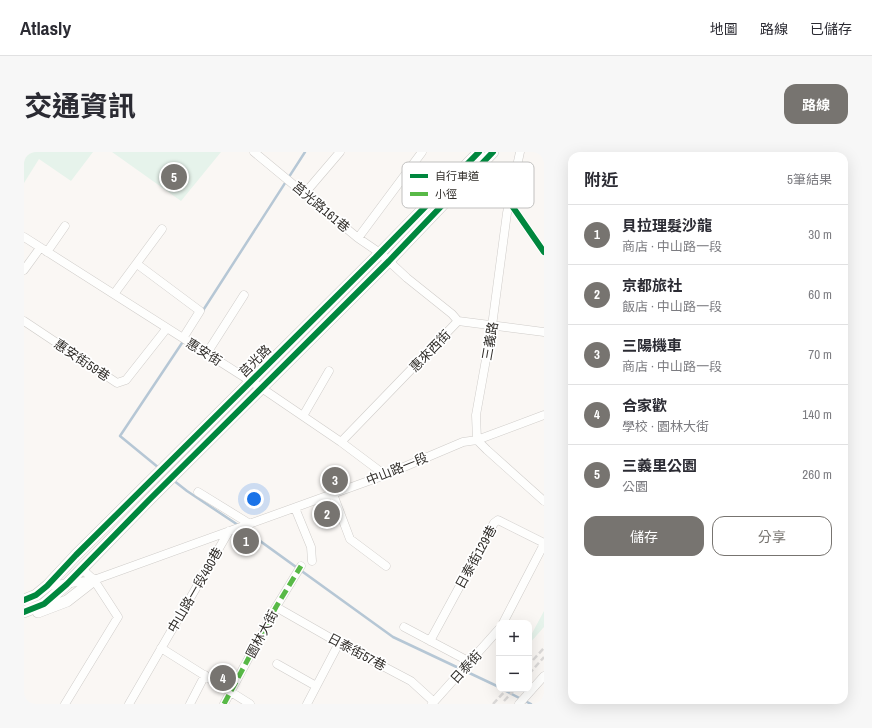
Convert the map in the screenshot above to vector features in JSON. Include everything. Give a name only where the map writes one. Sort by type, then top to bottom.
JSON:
[{"type":"main road","name":"莒光路","points":[[469,162],[479,152]]},
{"type":"main road","name":"莒光路","points":[[483,162],[493,152]]},
{"type":"main road","name":"莒光路","points":[[47,586],[76,555],[424,208]]},
{"type":"main road","name":"莒光路","points":[[67,584],[150,499],[389,261],[440,208]]},
{"type":"main road","points":[[24,613],[34,614],[67,601],[94,580]]},
{"type":"main road","points":[[24,613],[44,604],[67,584]]},
{"type":"main road","name":"中山路一段","points":[[24,600],[36,595],[47,586]]},
{"type":"street","name":"莒光路161巷","points":[[254,152],[358,238],[380,253],[407,278],[452,314],[458,321]]},
{"type":"street","points":[[305,193],[340,152]]},
{"type":"street","points":[[415,162],[422,152]]},
{"type":"street","name":"三義路","points":[[518,162],[520,152]]},
{"type":"street","points":[[358,238],[402,179]]},
{"type":"street","name":"三義路","points":[[477,440],[476,415],[492,326],[508,208]]},
{"type":"street","points":[[24,270],[65,226]]},
{"type":"street","points":[[114,294],[162,229]]},
{"type":"street","name":"惠安街","points":[[24,237],[262,388],[341,442],[385,475]]},
{"type":"street","points":[[137,264],[200,311],[183,338]]},
{"type":"street","points":[[207,353],[244,295]]},
{"type":"street","name":"惠安街59巷","points":[[24,321],[117,383],[126,380],[167,328]]},
{"type":"street","name":"惠來西街","points":[[341,442],[458,321],[544,332]]},
{"type":"street","points":[[303,416],[328,371]]},
{"type":"street","name":"中山路一段","points":[[47,586],[94,580],[385,475],[463,442],[477,440],[544,415]]},
{"type":"street","points":[[477,440],[486,450],[544,501]]},
{"type":"street","points":[[198,492],[250,524]]},
{"type":"street","points":[[332,494],[350,539],[386,566]]},
{"type":"street","points":[[295,508],[310,547],[312,561]]},
{"type":"street","name":"日泰街129巷","points":[[430,641],[494,523],[498,520],[544,543]]},
{"type":"street","name":"中山路一段480巷","points":[[129,704],[229,531]]},
{"type":"street","points":[[505,620],[544,543]]},
{"type":"street","name":"園林大街","points":[[224,704],[276,607],[301,566]]},
{"type":"street","points":[[65,704],[118,617],[94,580],[82,569]]},
{"type":"street","name":"日泰街57巷","points":[[276,607],[339,643],[411,681],[433,703]]},
{"type":"street","points":[[404,627],[470,662]]},
{"type":"street","name":"日泰街","points":[[433,703],[496,632]]},
{"type":"street","points":[[307,704],[339,643]]},
{"type":"street","points":[[161,648],[250,704]]},
{"type":"street","points":[[277,664],[316,686]]},
{"type":"street","points":[[190,704],[204,675]]},
{"type":"street","points":[[524,702],[544,676]]},
{"type":"shaded area","points":[[24,152],[93,152],[71,181],[39,159],[24,183]]},
{"type":"shaded area","points":[[112,152],[221,152],[181,201]]},
{"type":"shaded area","points":[[544,611],[544,627],[532,641],[532,633]]},
{"type":"waterway","points":[[202,312],[305,152]]},
{"type":"waterway","points":[[159,468],[120,436],[184,340]]},
{"type":"waterway","points":[[173,480],[238,525]]},
{"type":"waterway","points":[[242,528],[393,637],[496,686]]},
{"type":"waterway","points":[[508,692],[531,704]]},
{"type":"railway","points":[[533,660],[544,648]]},
{"type":"railway","points":[[532,671],[544,657]]},
{"type":"railway","points":[[493,704],[504,692]]},
{"type":"railway","points":[[504,701],[512,692]]},
{"type":"marked path","points":[[224,704],[276,607],[301,566]]},
{"type":"cycle path","points":[[469,162],[479,152]]},
{"type":"cycle path","points":[[483,162],[493,152]]},
{"type":"cycle path","points":[[24,600],[36,595],[47,586],[76,555],[424,208]]},
{"type":"cycle path","points":[[24,612],[44,604],[67,584],[150,499],[389,261],[440,208]]},
{"type":"cycle path","points":[[514,208],[544,252]]},
{"type":"place","name":"三義里公園","points":[[174,177]]},
{"type":"place","name":"三陽機車","points":[[335,480]]},
{"type":"place","name":"京都旅社","points":[[327,514]]},
{"type":"place","name":"貝拉理髮沙龍","points":[[246,541]]},
{"type":"place","name":"合家歡","points":[[223,678]]}]
